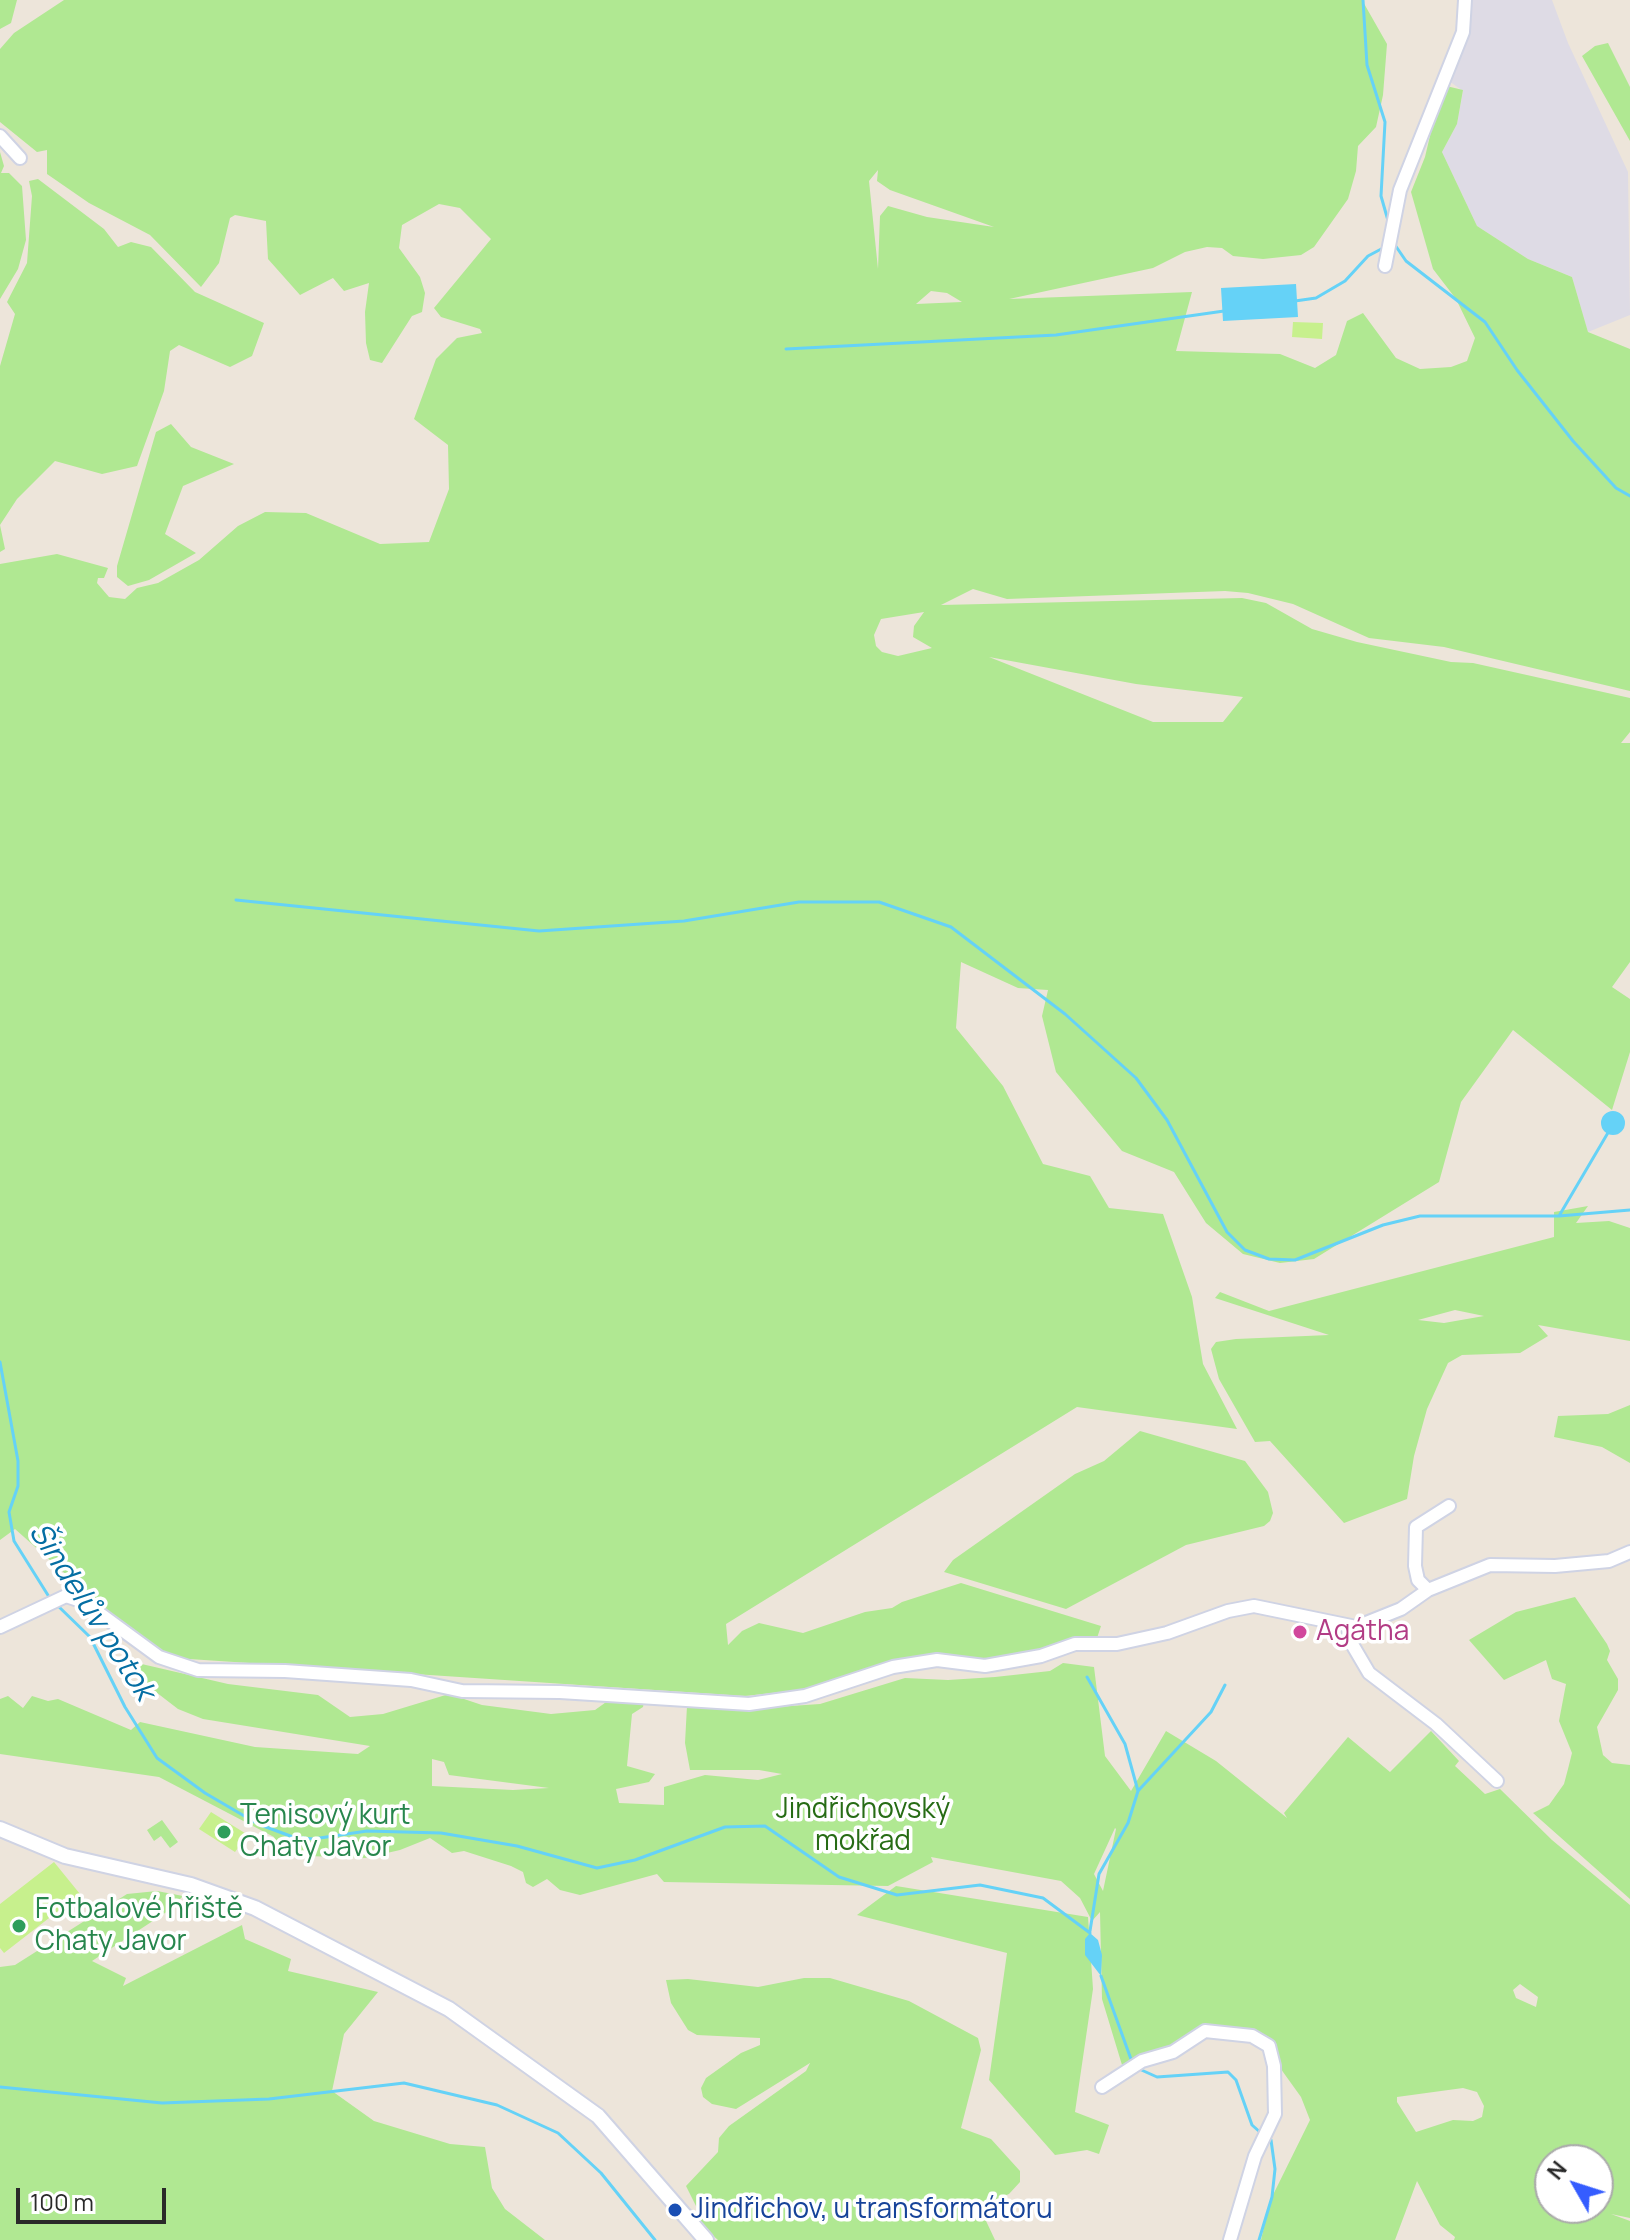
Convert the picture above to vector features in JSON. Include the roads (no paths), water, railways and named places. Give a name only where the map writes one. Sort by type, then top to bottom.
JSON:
[{"type":"street","points":[[1385,266],[1400,190],[1463,32],[1465,0]]},
{"type":"street","points":[[0,136],[20,158]]},
{"type":"street","points":[[1428,1590],[1418,1580],[1415,1566],[1416,1527],[1449,1506]]},
{"type":"street","points":[[0,1627],[66,1596],[84,1602],[159,1657],[198,1670],[285,1671],[411,1680],[462,1691],[560,1692],[749,1704],[805,1696],[893,1667],[937,1660],[985,1666],[1041,1656],[1075,1644],[1117,1644],[1167,1633],[1228,1611],[1254,1606],[1348,1627],[1373,1623],[1418,1600],[1428,1590],[1490,1565],[1568,1565],[1609,1561],[1630,1552]]},
{"type":"street","points":[[1348,1627],[1349,1639],[1369,1673],[1436,1724],[1497,1781]]},
{"type":"street","points":[[0,1829],[65,1856],[191,1885],[255,1908],[449,2009],[598,2116],[706,2240]]},
{"type":"street","points":[[1102,2087],[1142,2061],[1173,2052],[1205,2031],[1252,2036],[1269,2046],[1274,2066],[1276,2102],[1230,2240]]},
{"type":"water","points":[[1296,284],[1298,317],[1223,321],[1221,288]]},
{"type":"water","points":[[1613,1111],[1622,1114],[1625,1123],[1622,1132],[1613,1135],[1604,1132],[1601,1123],[1604,1114]]},
{"type":"water","points":[[1090,1933],[1098,1940],[1102,1955],[1101,1976],[1085,1955],[1085,1939]]},
{"type":"waterway","points":[[1363,0],[1367,65],[1385,122],[1381,196],[1389,224]]},
{"type":"waterway","points":[[1395,245],[1406,261],[1485,322],[1517,370],[1573,441],[1616,488],[1630,496]]},
{"type":"waterway","points":[[1295,301],[1316,298],[1345,281],[1368,256],[1385,247]]},
{"type":"waterway","points":[[786,349],[1056,335],[1224,311]]},
{"type":"waterway","points":[[236,900],[539,931],[684,921],[799,902],[879,902],[951,927],[1065,1014],[1136,1078],[1167,1120],[1227,1232],[1245,1250],[1269,1259],[1295,1260],[1383,1225],[1420,1216],[1559,1216],[1630,1210]]},
{"type":"waterway","points":[[1559,1216],[1609,1131]]},
{"type":"waterway","name":"Šindelův potok","points":[[0,1362],[18,1461],[18,1486],[9,1512],[14,1541],[51,1600]]},
{"type":"waterway","name":"Šindelův potok","points":[[57,1605],[90,1637],[125,1707],[157,1758],[205,1793],[258,1824],[293,1837],[313,1839],[367,1831],[441,1833],[517,1846],[597,1868],[635,1860],[725,1827],[765,1826],[839,1877],[897,1895],[980,1885],[1043,1898],[1090,1933]]},
{"type":"waterway","points":[[1087,1677],[1125,1744],[1138,1791],[1128,1823],[1099,1874],[1090,1931]]},
{"type":"waterway","points":[[1138,1791],[1211,1712],[1225,1685]]},
{"type":"waterway","name":"Šindelův potok","points":[[1101,1976],[1132,2062]]},
{"type":"waterway","name":"Šindelův potok","points":[[1137,2068],[1157,2077],[1228,2072],[1236,2080],[1252,2125],[1261,2133]]},
{"type":"waterway","points":[[0,2087],[162,2103],[269,2099],[404,2083],[497,2105],[558,2133],[601,2173],[655,2240]]},
{"type":"waterway","name":"Šindelův potok","points":[[1259,2240],[1272,2197],[1275,2169],[1271,2140],[1267,2137]]},
{"type":"place","name":"Agátha","points":[[1300,1632]]},
{"type":"place","name":"Tenisový kurt Chaty Javor","points":[[224,1832]]},
{"type":"place","name":"Fotbalové hřiště Chaty Javor","points":[[19,1926]]},
{"type":"place","name":"Jindřichov, u transformátoru","points":[[675,2210]]},
{"type":"park label","name":"Jindřichovský mokřad","points":[[863,1826]]}]
